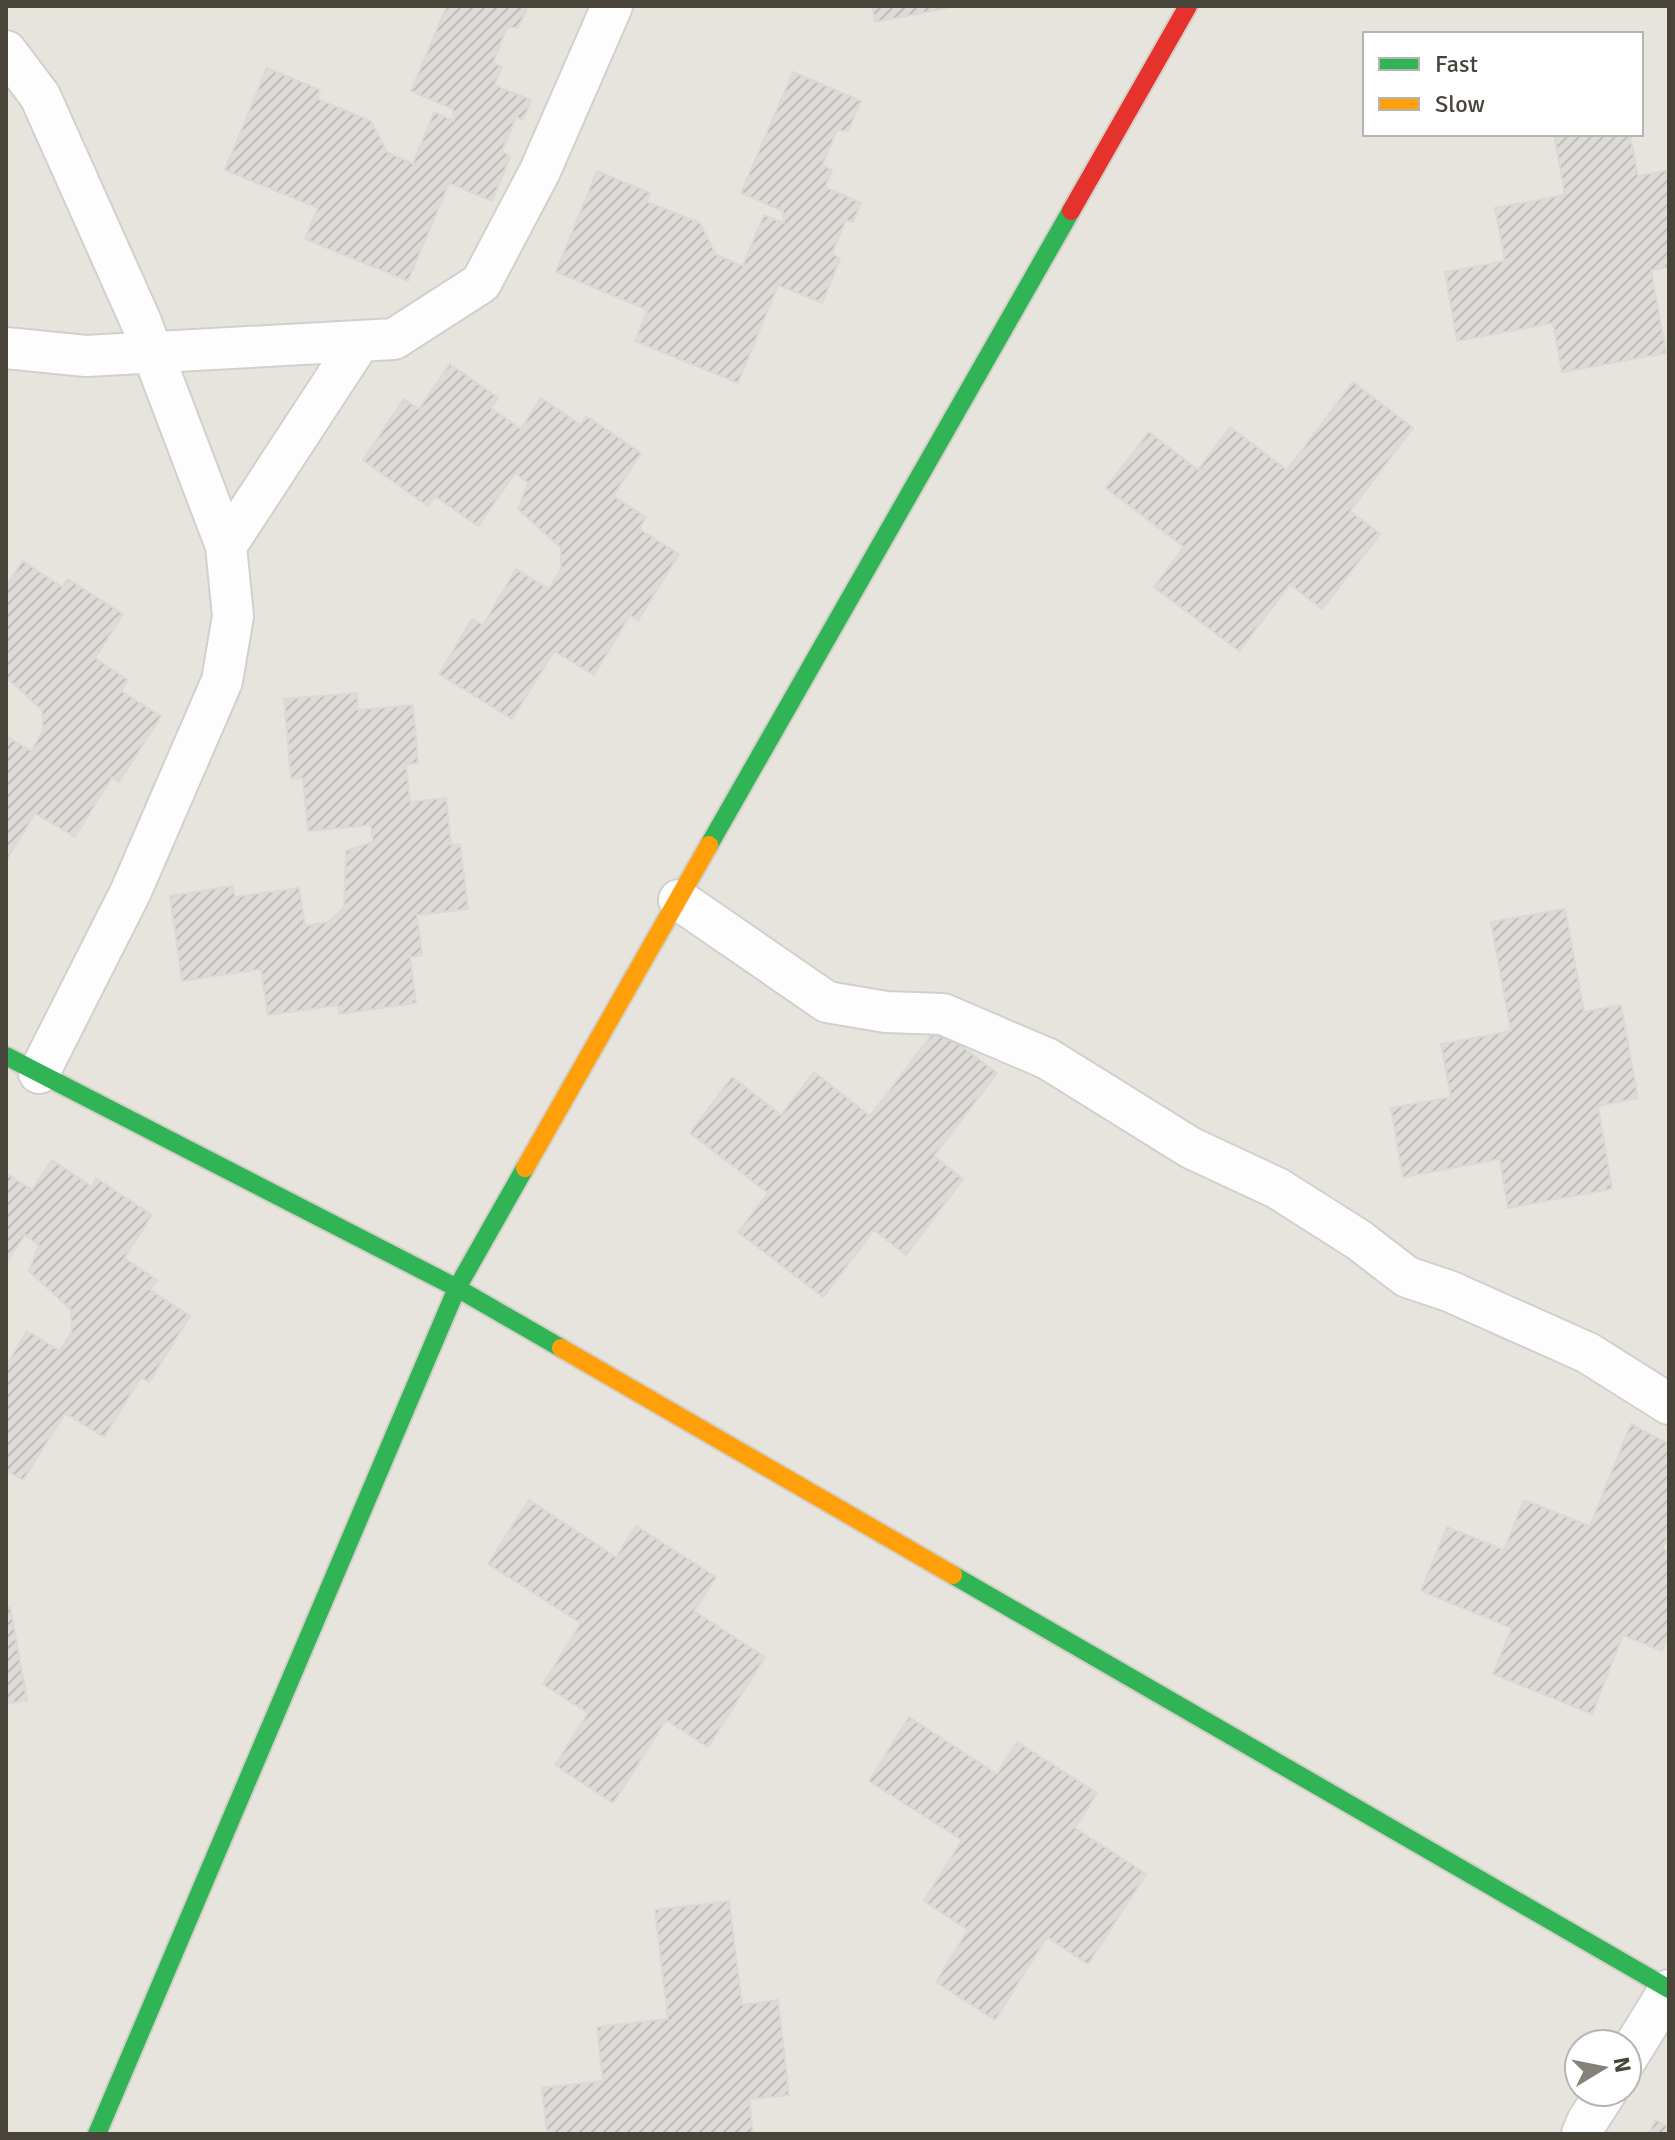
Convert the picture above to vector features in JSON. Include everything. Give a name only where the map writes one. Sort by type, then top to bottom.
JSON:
[{"type":"street","points":[[6,348],[86,356],[394,339],[481,283],[540,171],[612,6]]},
{"type":"street","points":[[97,2134],[457,1288],[1188,6]]},
{"type":"street","points":[[6,51],[40,96],[141,322],[226,546],[233,616],[222,681],[131,891],[22,1064],[457,1288],[1669,1989],[1643,2032]]},
{"type":"street","points":[[226,546],[360,341]]},
{"type":"street","points":[[679,900],[827,1002],[886,1012],[943,1014],[1048,1059],[1191,1148],[1277,1188],[1359,1240],[1407,1277],[1449,1291],[1588,1353],[1669,1404]]},
{"type":"street","points":[[1582,2134],[1596,2108]]},
{"type":"shaded area","points":[[6,6],[1669,6],[1669,2134],[6,2134]]},
{"type":"building","points":[[447,6],[528,6],[518,28],[507,27],[493,63],[502,67],[494,85],[531,100],[523,120],[516,117],[502,151],[510,157],[492,201],[449,183],[408,281],[305,239],[318,208],[225,170],[267,68],[320,90],[317,99],[371,121],[387,152],[413,164],[434,112],[454,121],[453,109],[411,91]]},
{"type":"building","points":[[872,6],[957,6],[875,22]]},
{"type":"building","points":[[793,72],[861,101],[848,131],[837,130],[822,165],[832,170],[825,187],[861,203],[853,222],[846,220],[832,253],[840,259],[822,303],[778,285],[738,383],[635,341],[648,310],[556,272],[597,171],[650,193],[647,202],[700,223],[716,255],[743,266],[764,215],[784,223],[783,211],[741,193]]},
{"type":"building","points":[[1554,136],[1630,136],[1638,176],[1669,170],[1669,267],[1651,270],[1666,353],[1562,372],[1553,323],[1457,341],[1445,272],[1505,261],[1495,208],[1565,195]]},
{"type":"building","points":[[450,364],[498,398],[491,408],[521,429],[541,398],[581,425],[586,416],[641,453],[613,496],[646,517],[639,529],[679,554],[638,620],[630,615],[594,675],[554,651],[512,719],[439,674],[472,619],[483,625],[516,569],[549,589],[561,569],[561,548],[518,509],[528,483],[515,473],[478,526],[435,496],[428,506],[363,460],[404,399],[419,409]]},
{"type":"building","points":[[1353,382],[1413,428],[1350,511],[1380,534],[1322,609],[1290,584],[1239,651],[1154,587],[1184,547],[1106,488],[1149,432],[1198,470],[1230,427],[1287,470]]},
{"type":"building","points":[[23,561],[62,587],[68,579],[123,614],[95,658],[128,680],[121,691],[161,716],[119,782],[112,777],[75,837],[35,813],[6,861],[6,736],[31,751],[43,731],[42,710],[6,677],[6,655],[10,645],[6,642],[6,586]]},
{"type":"building","points":[[357,693],[358,710],[413,705],[418,763],[406,765],[410,802],[446,798],[451,845],[460,844],[468,909],[417,915],[422,955],[410,957],[416,1003],[339,1014],[338,1005],[268,1015],[261,969],[182,981],[170,896],[233,886],[235,897],[299,888],[305,926],[328,922],[344,908],[346,851],[373,842],[371,825],[308,831],[303,778],[291,779],[284,699]]},
{"type":"building","points":[[1565,909],[1584,1012],[1621,1005],[1638,1098],[1598,1106],[1612,1189],[1508,1208],[1500,1159],[1403,1177],[1391,1108],[1451,1097],[1441,1044],[1511,1031],[1491,922]]},
{"type":"building","points":[[937,1028],[997,1073],[934,1156],[963,1179],[906,1255],[874,1230],[823,1297],[738,1232],[768,1193],[690,1133],[732,1077],[781,1115],[814,1072],[870,1116]]},
{"type":"building","points":[[52,1160],[92,1187],[96,1178],[152,1215],[124,1258],[157,1280],[150,1290],[190,1316],[149,1382],[141,1377],[104,1437],[65,1413],[23,1480],[6,1470],[6,1366],[27,1331],[60,1351],[72,1331],[71,1310],[29,1271],[39,1245],[25,1235],[6,1263],[6,1173],[32,1190]]},
{"type":"building","points":[[1631,1424],[1669,1444],[1669,1533],[1662,1549],[1669,1552],[1669,1632],[1662,1651],[1623,1635],[1592,1714],[1493,1674],[1512,1628],[1421,1591],[1447,1527],[1504,1550],[1524,1500],[1590,1526]]},
{"type":"building","points":[[529,1500],[616,1557],[636,1526],[716,1577],[694,1611],[765,1657],[708,1747],[666,1720],[613,1803],[555,1765],[588,1713],[543,1684],[581,1623],[488,1564]]},
{"type":"building","points":[[10,1606],[27,1700],[6,1704],[6,1607]]},
{"type":"building","points":[[909,1717],[997,1774],[1017,1742],[1097,1793],[1075,1828],[1146,1874],[1088,1964],[1047,1937],[995,2020],[936,1982],[968,1930],[924,1901],[962,1840],[869,1781]]},
{"type":"building","points":[[729,1901],[742,2005],[778,2000],[789,2095],[749,2099],[753,2134],[547,2134],[542,2088],[603,2081],[597,2027],[668,2019],[655,1910]]},
{"type":"building","points":[[1656,2120],[1669,2128],[1669,2134],[1648,2134]]},
{"type":"traffic: fast","points":[[709,845],[1071,211]]},
{"type":"traffic: fast","points":[[6,1056],[457,1288],[561,1348]]},
{"type":"traffic: fast","points":[[97,2134],[457,1288],[525,1168]]},
{"type":"traffic: fast","points":[[953,1575],[1669,1989]]},
{"type":"traffic: slow","points":[[525,1168],[709,845]]},
{"type":"traffic: slow","points":[[561,1348],[953,1575]]},
{"type":"traffic: jam","points":[[1071,211],[1188,6]]}]
